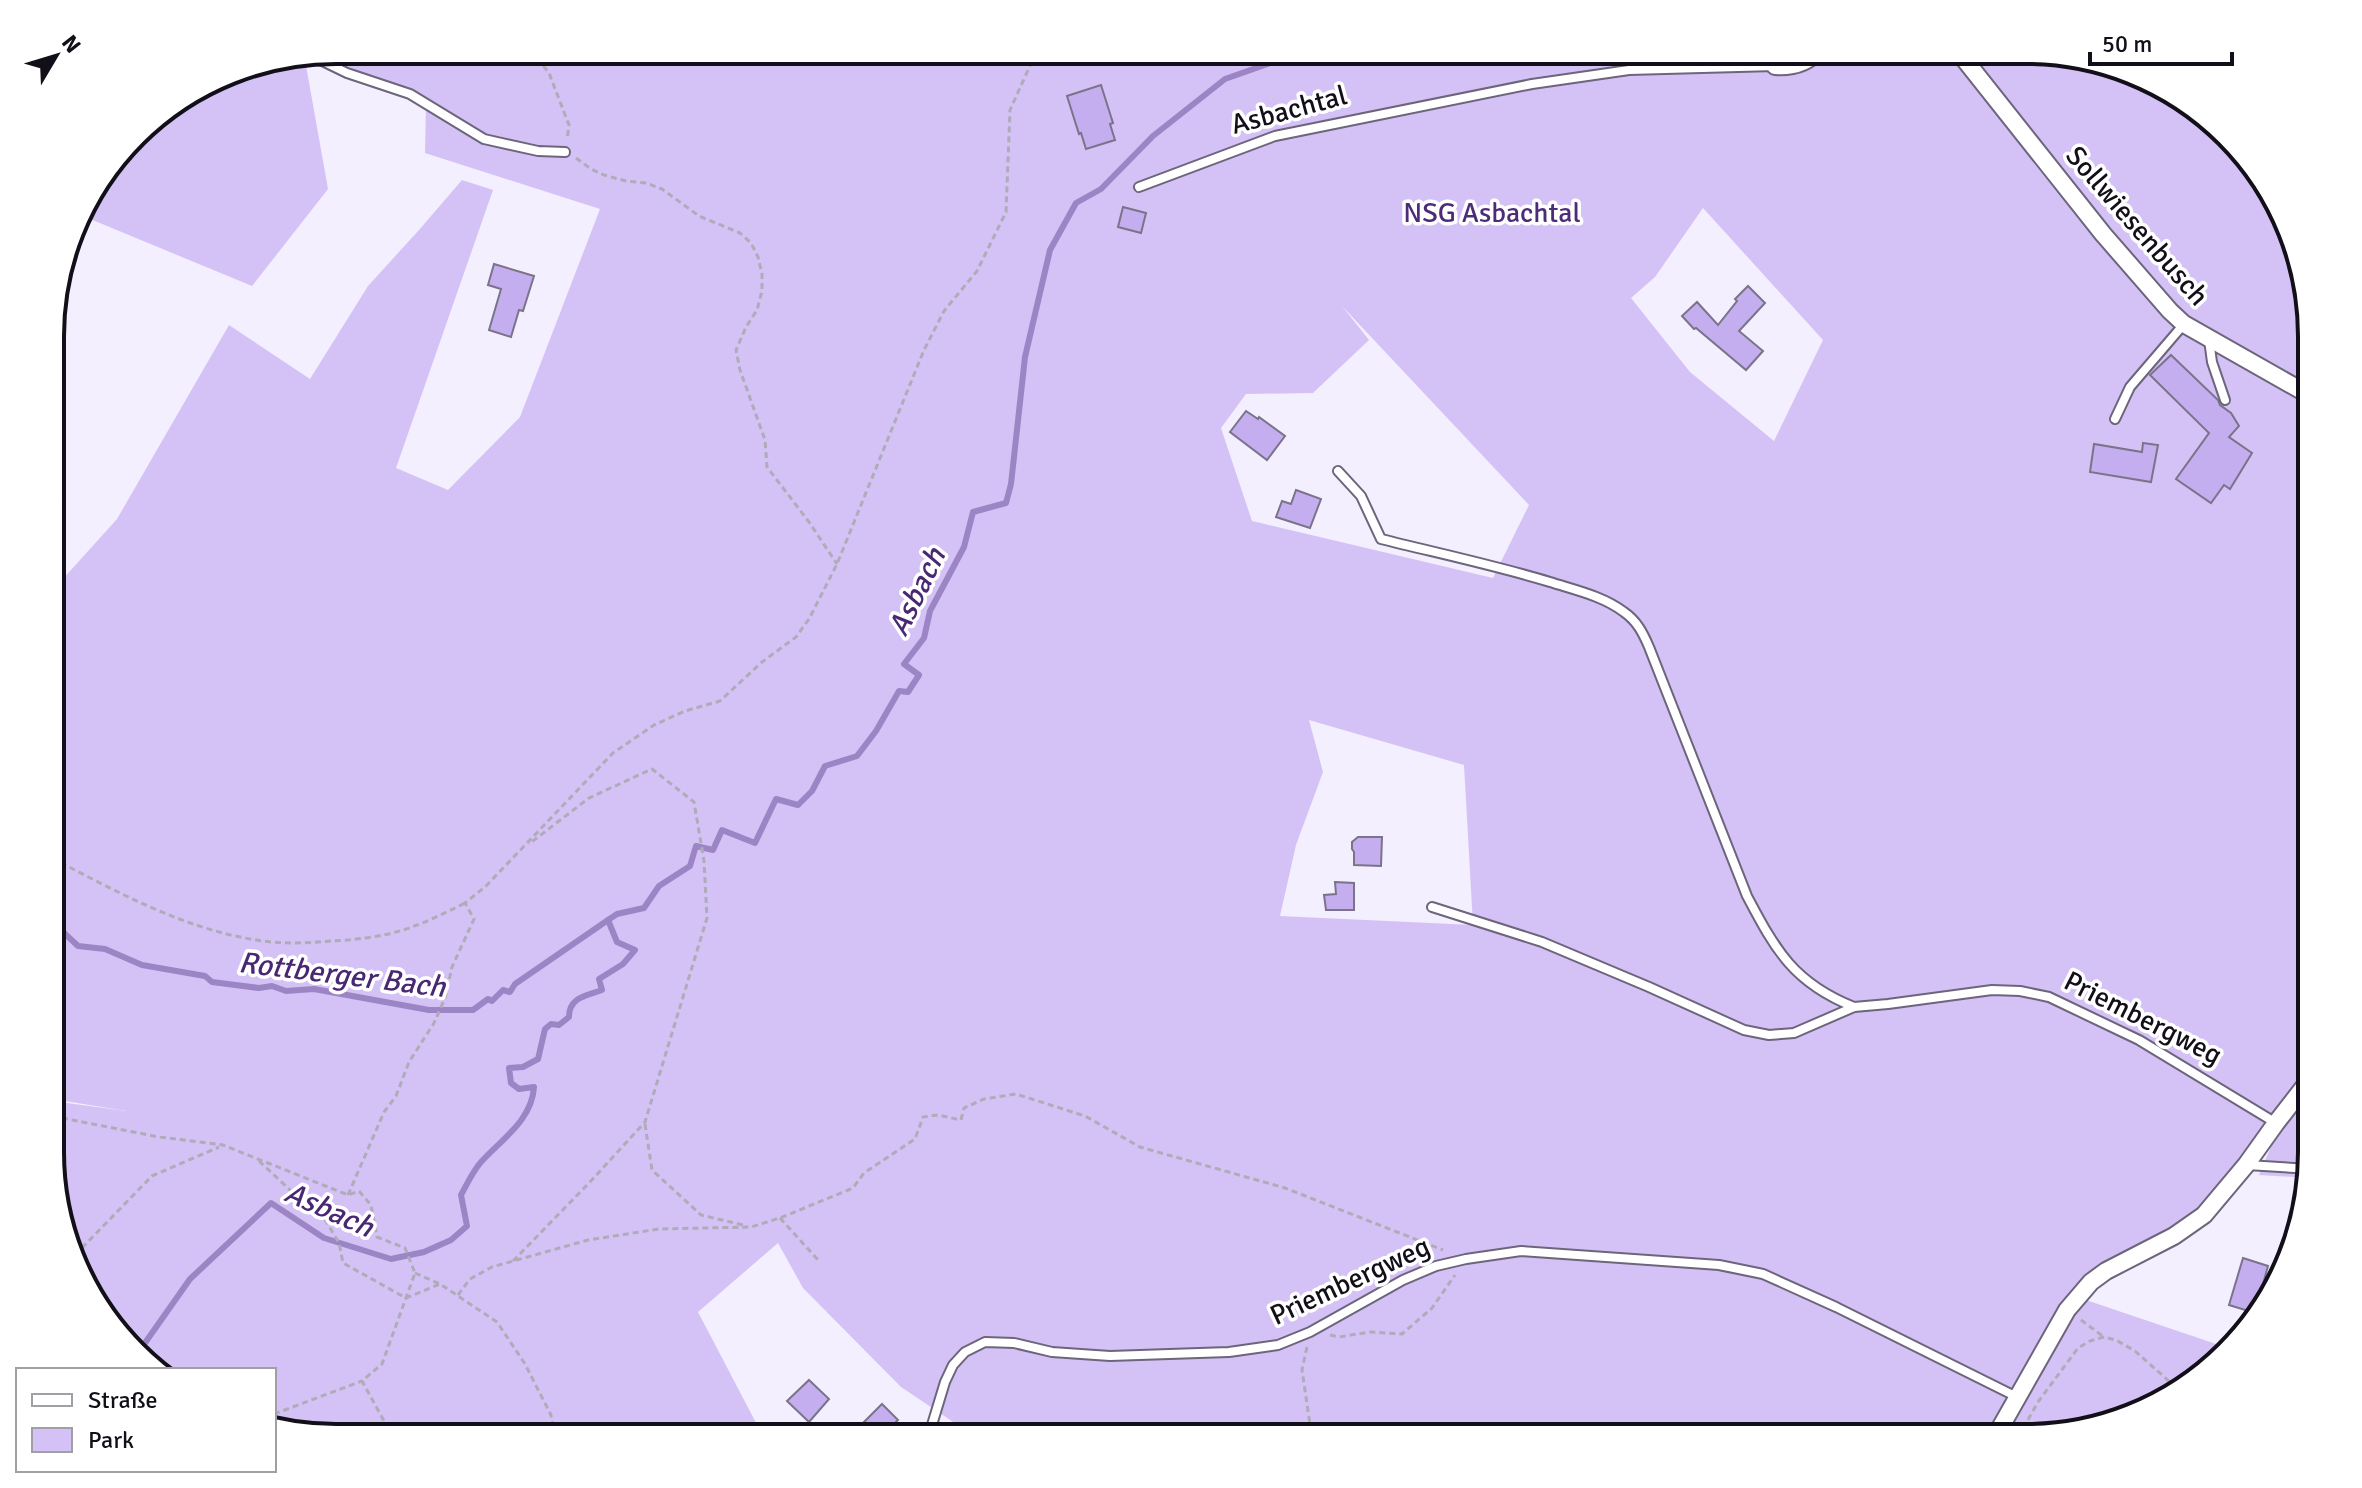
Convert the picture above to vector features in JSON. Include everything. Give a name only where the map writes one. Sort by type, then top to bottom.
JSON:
[{"type":"street","name":"Sollwiesenbusch","points":[[1968,64],[2103,234],[2170,311],[2184,324],[2297,388]]},
{"type":"street","points":[[2003,1423],[2067,1310],[2091,1282],[2174,1236],[2204,1215],[2297,1096]]},
{"type":"lane","name":"Asbachtal","points":[[1139,187],[1275,136],[1518,86],[1629,70],[1700,64]]},
{"type":"lane","points":[[331,65],[410,94],[484,139],[538,151],[565,152]]},
{"type":"lane","points":[[2115,419],[2130,387],[2184,324]]},
{"type":"lane","points":[[2209,339],[2212,362],[2225,400]]},
{"type":"lane","points":[[1338,471],[1361,496],[1381,539],[1537,578],[1581,592],[1627,613],[1640,628],[1649,647],[1742,883],[1766,932],[1788,964],[1805,981],[1822,993],[1854,1007]]},
{"type":"lane","name":"Priembergweg","points":[[1432,907],[1542,942],[1744,1030],[1769,1035],[1794,1033],[1854,1007],[1992,990],[2020,991],[2049,997],[2139,1040],[2276,1123]]},
{"type":"lane","points":[[2246,1165],[2297,1168]]},
{"type":"lane","name":"Priembergweg","points":[[932,1424],[953,1365],[965,1352],[985,1342],[1014,1343],[1052,1352],[1110,1356],[1229,1352],[1278,1345],[1310,1332],[1403,1280],[1436,1266],[1521,1251],[1653,1258],[1740,1268],[1763,1274],[2017,1398]]},
{"type":"path","points":[[543,65],[549,73],[569,125],[565,152],[604,175],[662,189],[699,216],[740,233],[751,243],[762,274],[762,291],[757,310],[736,350],[740,370],[765,440],[767,467],[837,564]]},
{"type":"path","points":[[64,864],[167,914],[229,935],[305,943],[401,931],[465,903],[486,886],[613,753],[654,725],[685,711],[720,701],[762,662],[796,637],[809,619],[837,564],[924,350],[944,311],[977,271],[1006,212],[1010,110],[1030,65]]},
{"type":"path","points":[[520,851],[589,798],[652,769],[694,802],[704,861],[707,918],[645,1122],[652,1170],[701,1215],[751,1227]]},
{"type":"path","points":[[348,1195],[384,1112],[396,1096],[409,1062],[434,1023],[445,998],[452,967],[474,919],[465,903]]},
{"type":"path","points":[[458,1295],[470,1279],[492,1267],[588,1240],[659,1229],[751,1227],[780,1218],[853,1188],[864,1173],[915,1139],[923,1117],[938,1115],[961,1120],[964,1108],[984,1099],[1016,1094],[1085,1116],[1140,1147],[1285,1188],[1466,1259],[1432,1308],[1402,1334],[1370,1332],[1339,1337],[1310,1332],[1302,1370],[1310,1423]]},
{"type":"path","points":[[64,1118],[159,1137],[223,1145],[348,1195],[359,1191],[371,1205],[377,1237],[405,1248],[415,1273],[382,1364],[362,1381],[276,1413]]},
{"type":"path","points":[[510,1264],[645,1122]]},
{"type":"path","points":[[82,1248],[152,1176],[223,1145]]},
{"type":"path","points":[[257,1159],[304,1203],[317,1206],[339,1243],[343,1263],[406,1298]]},
{"type":"path","points":[[780,1218],[819,1261]]},
{"type":"path","points":[[415,1273],[440,1284],[497,1322],[525,1364],[553,1424]]},
{"type":"path","points":[[406,1298],[440,1284]]},
{"type":"path","points":[[2067,1310],[2104,1337],[2135,1351],[2170,1382]]},
{"type":"path","points":[[2026,1423],[2078,1348],[2104,1337]]},
{"type":"path","points":[[362,1381],[386,1424]]},
{"type":"green space","name":"NSG Asbachtal","points":[[2026,64],[2062,66],[2096,73],[2162,100],[2192,120],[2242,170],[2262,200],[2284,249],[2293,283],[2297,318],[2297,1088],[2202,1212],[2114,1262],[2083,1299],[2217,1344],[2192,1368],[2162,1388],[2130,1403],[2079,1419],[2044,1423],[2013,1423],[2065,1314],[1999,1423],[956,1424],[901,1387],[803,1288],[778,1243],[698,1312],[757,1424],[300,1422],[276,1417],[276,1368],[172,1368],[131,1331],[100,1288],[78,1239],[66,1188],[64,1103],[127,1111],[64,1101],[64,578],[117,519],[229,325],[310,379],[368,286],[462,180],[493,190],[396,468],[448,490],[520,417],[600,209],[425,153],[426,105],[345,65]],"holes":[[[1703,208],[1823,340],[1774,441],[1690,372],[1631,298],[1655,277]],[[1342,306],[1529,505],[1493,578],[1252,521],[1221,428],[1246,394],[1313,393],[1369,340]],[[1309,720],[1464,765],[1473,925],[1280,916],[1296,845],[1323,772]]]},
{"type":"green space","points":[[306,66],[328,189],[252,286],[91,219],[100,200],[131,157],[157,131],[185,110],[232,85],[266,73]]},
{"type":"green space","points":[[2297,1103],[2296,1177],[2259,1175],[2281,1123]]},
{"type":"building","points":[[1101,85],[1115,140],[1086,149],[1067,96]]},
{"type":"building","points":[[1123,207],[1146,213],[1141,233],[1118,227]]},
{"type":"building","points":[[494,264],[534,276],[511,337],[489,330],[501,289],[488,285]]},
{"type":"building","points":[[1748,286],[1765,303],[1739,331],[1763,351],[1746,370],[1682,316],[1697,302],[1718,325]]},
{"type":"building","points":[[2171,355],[2231,413],[2239,426],[2229,437],[2252,453],[2230,489],[2224,485],[2211,503],[2176,479],[2209,433],[2150,375]]},
{"type":"building","points":[[1246,411],[1285,436],[1267,460],[1230,432]]},
{"type":"building","points":[[2143,443],[2158,445],[2151,482],[2090,472],[2094,444],[2142,452]]},
{"type":"building","points":[[1296,490],[1321,499],[1310,528],[1276,517],[1282,501],[1291,504]]},
{"type":"building","points":[[1358,837],[1382,837],[1381,866],[1354,865],[1352,842]]},
{"type":"building","points":[[1335,882],[1354,883],[1354,910],[1326,910],[1324,895],[1336,894]]},
{"type":"building","points":[[2243,1258],[2268,1266],[2263,1284],[2246,1310],[2229,1305]]},
{"type":"building","points":[[809,1380],[829,1399],[809,1422],[787,1401]]},
{"type":"building","points":[[882,1404],[898,1420],[894,1424],[862,1424]]},
{"type":"waterway","name":"Asbach","points":[[144,1344],[190,1279],[271,1203],[324,1238],[391,1259],[424,1252],[451,1240],[467,1226],[461,1195],[478,1166],[522,1119],[532,1099],[534,1087],[519,1089],[511,1083],[509,1068],[523,1067],[538,1059],[545,1029],[551,1024],[559,1025],[569,1017],[575,1001],[602,990],[599,979],[623,964],[635,950],[617,942],[608,920],[617,914],[644,908],[659,886],[690,866],[696,846],[713,850],[722,830],[755,843],[776,799],[798,805],[812,791],[825,766],[857,756],[899,691],[908,692],[919,675],[904,664],[924,638],[930,611],[964,547],[973,512],[1006,503],[1011,484],[1025,357],[1050,250],[1076,203],[1101,189],[1153,136],[1225,79],[1266,64]]},
{"type":"waterway","name":"Rottberger Bach","points":[[64,933],[78,946],[105,949],[142,965],[205,976],[212,982],[259,988],[272,986],[286,991],[314,989],[429,1010],[473,1010],[488,999],[492,1001],[503,990],[510,992],[515,984],[608,920]]}]
